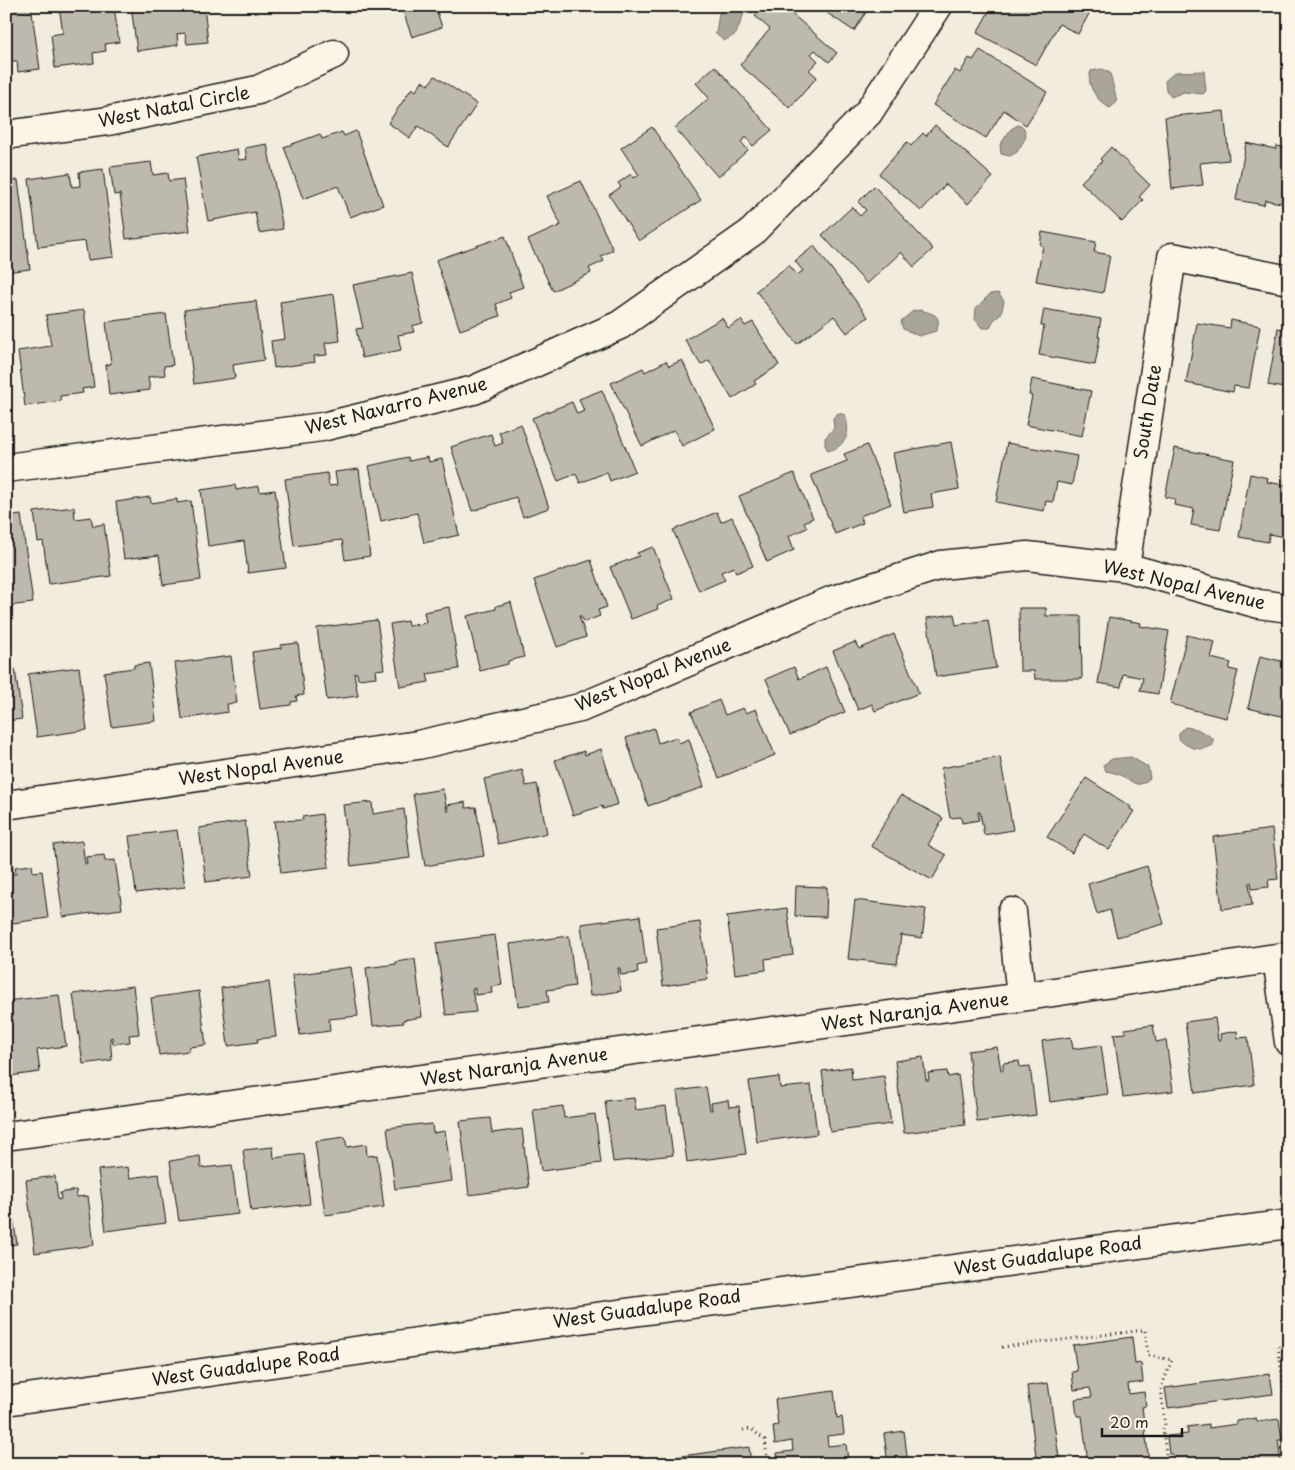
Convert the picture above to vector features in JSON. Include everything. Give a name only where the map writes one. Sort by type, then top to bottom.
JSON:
[{"type":"street","name":"West Navarro Avenue","points":[[6,468],[322,427],[474,390],[620,325],[752,232],[868,113],[938,6]]},
{"type":"street","name":"West Natal Circle","points":[[6,135],[108,121],[258,90],[334,54]]},
{"type":"street","name":"South Date","points":[[1125,567],[1172,257],[1289,280]]},
{"type":"street","name":"West Nopal Avenue","points":[[6,805],[418,745],[580,708],[833,600],[941,565],[1027,556],[1125,567],[1259,604],[1289,608]]},
{"type":"street","name":"West Naranja Avenue","points":[[1012,912],[1021,997]]},
{"type":"street","name":"West Naranja Avenue","points":[[6,1136],[1021,997],[1283,957]]},
{"type":"street","points":[[1283,957],[1289,1042]]},
{"type":"street","name":"West Guadalupe Road","points":[[6,1401],[580,1318],[1289,1224]]},
{"type":"path","points":[[1002,1347],[1145,1330],[1148,1355],[1172,1360],[1160,1388],[1167,1461],[1162,1462],[1162,1464]]},
{"type":"path","points":[[1278,1346],[1289,1423]]},
{"type":"path","points":[[743,1430],[751,1429],[765,1440],[768,1464]]},
{"type":"path","points":[[581,1452],[582,1464]]},
{"type":"path","points":[[552,1456],[554,1464]]},
{"type":"shaded area","points":[[727,6],[742,6],[744,13],[736,34],[724,41],[716,34],[719,13]]},
{"type":"shaded area","points":[[1103,69],[1110,73],[1117,102],[1110,108],[1097,97],[1090,82],[1091,71]]},
{"type":"shaded area","points":[[1204,71],[1206,91],[1203,94],[1184,92],[1171,97],[1166,90],[1165,81],[1175,72]]},
{"type":"shaded area","points":[[1018,125],[1024,128],[1026,137],[1017,152],[1010,156],[1001,154],[1000,145],[1011,129]]},
{"type":"shaded area","points":[[998,293],[1004,301],[1001,314],[993,321],[990,328],[982,328],[975,319],[976,308],[990,294]]},
{"type":"shaded area","points":[[920,310],[936,316],[938,325],[936,331],[919,336],[903,329],[901,321],[913,311]]},
{"type":"shaded area","points":[[838,413],[845,415],[847,421],[846,438],[840,446],[828,451],[825,445],[825,438],[834,428],[833,418]]},
{"type":"shaded area","points":[[1185,727],[1197,729],[1213,738],[1213,745],[1200,749],[1187,745],[1179,739],[1179,733]]},
{"type":"shaded area","points":[[1131,757],[1148,767],[1150,778],[1142,784],[1136,784],[1118,774],[1106,771],[1103,765],[1112,759]]},
{"type":"building","points":[[6,6],[31,6],[40,69],[18,72],[17,61],[9,61],[10,74],[6,74]]},
{"type":"building","points":[[59,6],[114,6],[119,42],[105,44],[106,51],[93,53],[94,63],[55,68],[51,35],[63,33]]},
{"type":"building","points":[[131,6],[204,6],[208,42],[187,44],[185,33],[177,34],[178,45],[137,51]]},
{"type":"building","points":[[401,6],[453,6],[437,12],[442,27],[412,37]]},
{"type":"building","points":[[763,6],[783,6],[837,53],[829,62],[815,50],[811,54],[818,61],[809,70],[817,77],[790,108],[740,65],[770,29],[755,16]]},
{"type":"building","points":[[832,6],[870,6],[854,31],[827,13]]},
{"type":"building","points":[[992,6],[1080,6],[1090,12],[1078,34],[1059,24],[1036,65],[977,33]]},
{"type":"building","points":[[1199,6],[1216,6],[1215,11]]},
{"type":"building","points":[[1257,6],[1281,6],[1257,11]]},
{"type":"building","points":[[980,50],[1047,92],[1026,125],[1004,110],[986,138],[933,105],[955,70],[960,73],[969,58],[973,60]]},
{"type":"building","points":[[715,66],[772,130],[753,146],[746,137],[741,142],[748,150],[718,177],[675,128],[709,98],[696,83]]},
{"type":"building","points":[[435,76],[477,104],[448,147],[418,126],[410,138],[388,123],[412,88],[416,91],[422,81],[428,85]]},
{"type":"building","points":[[1224,111],[1229,160],[1200,163],[1203,185],[1172,189],[1165,117]]},
{"type":"building","points":[[935,125],[993,177],[968,204],[946,184],[921,211],[879,174],[907,142],[911,146],[923,133],[926,136]]},
{"type":"building","points":[[652,127],[701,200],[639,241],[609,195],[621,187],[618,183],[631,174],[634,178],[639,175],[621,148]]},
{"type":"building","points":[[356,131],[383,205],[350,217],[338,186],[303,199],[284,147],[320,134],[322,139],[342,132],[344,136]]},
{"type":"building","points":[[1246,143],[1276,149],[1276,146],[1289,148],[1289,163],[1281,203],[1265,200],[1264,205],[1236,200]]},
{"type":"building","points":[[267,144],[283,229],[259,233],[255,212],[208,221],[196,157],[237,149],[239,160],[247,159],[245,148]]},
{"type":"building","points":[[1111,147],[1150,185],[1139,197],[1143,200],[1122,222],[1081,182],[1102,161],[1100,159]]},
{"type":"building","points":[[151,162],[153,175],[168,173],[169,181],[183,179],[190,231],[126,239],[120,194],[114,195],[110,167]]},
{"type":"building","points":[[103,169],[114,257],[88,260],[85,241],[38,247],[29,179],[70,173],[72,187],[80,186],[79,172]]},
{"type":"building","points":[[18,180],[30,269],[6,272],[6,182]]},
{"type":"building","points":[[581,181],[613,250],[601,256],[604,261],[589,268],[591,273],[553,291],[528,240],[561,225],[547,196]]},
{"type":"building","points":[[874,186],[933,249],[914,267],[901,252],[867,284],[822,235],[852,207],[860,216],[866,210],[858,202]]},
{"type":"building","points":[[1042,232],[1096,242],[1094,252],[1110,255],[1103,293],[1036,281],[1043,246],[1040,245]]},
{"type":"building","points":[[505,236],[523,287],[509,292],[511,298],[496,304],[500,316],[460,330],[436,260]]},
{"type":"building","points":[[814,246],[868,317],[847,333],[834,316],[797,344],[756,291],[789,265],[797,275],[803,271],[795,261]]},
{"type":"building","points":[[412,273],[423,323],[412,326],[414,332],[398,335],[401,350],[362,358],[356,329],[363,328],[353,285]]},
{"type":"building","points":[[334,294],[340,341],[325,343],[327,355],[314,356],[315,362],[274,368],[271,341],[285,339],[280,302]]},
{"type":"building","points":[[256,301],[264,360],[233,365],[235,378],[194,384],[184,310]]},
{"type":"building","points":[[1044,309],[1101,319],[1095,365],[1039,355],[1044,326],[1041,325]]},
{"type":"building","points":[[84,310],[94,387],[82,389],[83,393],[60,396],[61,401],[25,406],[18,351],[51,346],[46,315]]},
{"type":"building","points":[[166,314],[173,365],[164,366],[165,375],[148,377],[150,390],[109,395],[106,365],[111,364],[106,322]]},
{"type":"building","points":[[722,318],[728,328],[741,320],[745,326],[753,322],[779,365],[754,381],[756,384],[732,399],[709,360],[701,365],[685,340]]},
{"type":"building","points":[[1231,320],[1260,326],[1249,388],[1234,386],[1233,392],[1186,383],[1197,323],[1230,328]]},
{"type":"building","points":[[1278,328],[1289,330],[1289,389],[1268,385]]},
{"type":"building","points":[[682,360],[715,429],[682,446],[674,430],[642,446],[611,383],[643,368],[645,372],[666,361],[669,366]]},
{"type":"building","points":[[1032,379],[1091,391],[1082,436],[1026,425],[1032,396],[1029,395]]},
{"type":"building","points":[[602,390],[635,471],[610,481],[607,472],[580,483],[576,474],[558,481],[532,418],[572,402],[577,414],[584,411],[579,399]]},
{"type":"building","points":[[521,424],[549,508],[523,517],[516,497],[472,511],[451,447],[491,434],[495,446],[503,443],[499,432]]},
{"type":"building","points":[[951,442],[959,489],[931,494],[933,507],[904,512],[893,453]]},
{"type":"building","points":[[1007,443],[1077,456],[1072,485],[1057,482],[1053,502],[1046,501],[1044,511],[996,502]]},
{"type":"building","points":[[867,445],[891,504],[860,516],[863,523],[835,534],[811,475],[847,461],[844,454]]},
{"type":"building","points":[[1175,448],[1234,460],[1220,530],[1191,525],[1194,509],[1174,505],[1175,499],[1165,497]]},
{"type":"building","points":[[408,457],[409,461],[428,457],[429,462],[442,459],[459,535],[424,543],[417,513],[381,521],[369,466]]},
{"type":"building","points":[[359,469],[370,556],[345,560],[342,540],[294,546],[285,479],[327,473],[329,486],[337,485],[335,472]]},
{"type":"building","points":[[794,473],[813,518],[804,522],[807,528],[789,536],[794,550],[767,562],[739,496]]},
{"type":"building","points":[[1250,474],[1268,478],[1267,482],[1285,485],[1287,474],[1289,474],[1289,538],[1269,534],[1268,542],[1239,537]]},
{"type":"building","points":[[235,485],[236,490],[259,486],[260,492],[275,490],[286,568],[248,573],[244,541],[208,546],[201,490]]},
{"type":"building","points":[[150,497],[151,503],[177,499],[177,503],[191,501],[201,580],[163,585],[159,555],[124,559],[116,502]]},
{"type":"building","points":[[74,507],[75,519],[91,517],[93,526],[104,524],[111,576],[49,584],[43,541],[38,542],[34,512]]},
{"type":"building","points":[[717,512],[721,522],[732,517],[753,566],[736,573],[734,567],[721,572],[725,580],[699,591],[673,530]]},
{"type":"building","points":[[21,515],[33,603],[8,606],[6,517]]},
{"type":"building","points":[[653,547],[674,599],[657,606],[658,609],[631,619],[610,567],[639,556],[637,553]]},
{"type":"building","points":[[591,560],[607,607],[598,610],[600,616],[584,622],[581,616],[579,616],[586,637],[557,647],[534,580]]},
{"type":"building","points":[[511,602],[524,657],[508,661],[508,664],[480,671],[467,616],[496,609],[496,606]]},
{"type":"building","points":[[449,607],[459,669],[427,674],[429,682],[400,687],[390,624],[407,621],[408,626],[426,623],[424,612]]},
{"type":"building","points":[[1019,608],[1046,608],[1046,616],[1081,616],[1082,679],[1035,679],[1034,671],[1020,671]]},
{"type":"building","points":[[954,614],[956,625],[988,620],[996,668],[936,677],[927,618]]},
{"type":"building","points":[[1109,617],[1141,623],[1140,626],[1169,631],[1158,694],[1140,691],[1143,678],[1123,674],[1121,687],[1098,683]]},
{"type":"building","points":[[377,620],[384,669],[375,670],[376,677],[358,679],[357,673],[354,673],[358,696],[327,700],[317,628]]},
{"type":"building","points":[[894,634],[919,693],[875,711],[872,704],[858,710],[833,651],[855,642],[859,649]]},
{"type":"building","points":[[1187,635],[1215,642],[1211,658],[1231,663],[1229,669],[1238,671],[1226,718],[1170,704]]},
{"type":"building","points":[[298,643],[304,695],[296,696],[297,701],[291,702],[291,705],[260,709],[252,652],[281,648],[281,645]]},
{"type":"building","points":[[231,656],[237,703],[227,704],[228,712],[182,719],[175,663]]},
{"type":"building","points":[[1260,656],[1289,663],[1289,718],[1248,708]]},
{"type":"building","points":[[149,663],[156,721],[112,727],[104,672],[134,668],[134,665]]},
{"type":"building","points":[[79,667],[87,730],[37,737],[28,674]]},
{"type":"building","points":[[794,667],[799,679],[826,667],[845,712],[790,735],[766,679]]},
{"type":"building","points":[[15,669],[22,719],[6,721],[6,670]]},
{"type":"building","points":[[719,700],[725,715],[743,708],[746,713],[756,709],[775,755],[719,778],[691,712]]},
{"type":"building","points":[[654,728],[658,743],[677,737],[679,743],[689,739],[704,787],[648,806],[626,738]]},
{"type":"building","points":[[601,749],[618,804],[603,809],[602,806],[573,815],[555,760],[584,751],[585,755]]},
{"type":"building","points":[[1000,757],[1013,830],[984,835],[980,812],[978,812],[979,820],[962,823],[961,817],[950,818],[941,768]]},
{"type":"building","points":[[522,770],[526,786],[537,784],[547,833],[498,844],[484,779]]},
{"type":"building","points":[[1086,778],[1131,807],[1130,809],[1134,811],[1109,850],[1084,834],[1072,853],[1047,837]]},
{"type":"building","points":[[443,789],[447,811],[449,811],[447,805],[465,802],[466,808],[476,807],[484,856],[425,866],[413,794]]},
{"type":"building","points":[[901,795],[943,818],[928,845],[946,855],[932,880],[871,846]]},
{"type":"building","points":[[372,802],[373,814],[404,809],[410,858],[351,866],[343,805]]},
{"type":"building","points":[[322,814],[329,867],[281,873],[274,821],[303,820],[302,817]]},
{"type":"building","points":[[245,821],[252,876],[206,882],[199,828]]},
{"type":"building","points":[[1272,829],[1278,879],[1268,880],[1269,887],[1252,889],[1251,882],[1249,883],[1252,905],[1222,909],[1213,837]]},
{"type":"building","points":[[177,830],[185,887],[136,893],[129,836]]},
{"type":"building","points":[[82,841],[85,864],[87,864],[86,857],[104,855],[105,861],[115,860],[122,909],[63,917],[53,845]]},
{"type":"building","points":[[10,851],[13,874],[16,874],[15,867],[32,865],[33,872],[42,871],[48,918],[6,924],[6,852]]},
{"type":"building","points":[[1147,866],[1164,924],[1117,937],[1110,910],[1097,914],[1088,884]]},
{"type":"building","points":[[796,886],[827,887],[826,917],[795,916]]},
{"type":"building","points":[[855,900],[926,909],[922,938],[901,935],[897,964],[848,959]]},
{"type":"building","points":[[787,908],[793,955],[765,959],[766,970],[735,974],[727,916]]},
{"type":"building","points":[[640,916],[646,964],[637,966],[638,973],[621,975],[620,968],[618,968],[621,991],[590,996],[581,924]]},
{"type":"building","points":[[700,922],[708,979],[663,986],[656,928]]},
{"type":"building","points":[[495,935],[502,985],[491,987],[492,993],[475,995],[475,988],[472,989],[476,1012],[446,1015],[436,943]]},
{"type":"building","points":[[569,936],[575,986],[547,990],[549,1002],[518,1006],[510,944]]},
{"type":"building","points":[[415,959],[422,1017],[403,1020],[404,1023],[373,1026],[366,968]]},
{"type":"building","points":[[351,967],[358,1016],[329,1019],[330,1031],[300,1035],[292,975]]},
{"type":"building","points":[[269,982],[276,1037],[257,1039],[258,1042],[228,1046],[221,988]]},
{"type":"building","points":[[133,986],[139,1034],[129,1035],[130,1042],[113,1044],[112,1037],[110,1038],[112,1060],[83,1064],[73,994]]},
{"type":"building","points":[[199,991],[206,1045],[189,1047],[189,1051],[159,1055],[151,998]]},
{"type":"building","points":[[59,995],[66,1046],[37,1050],[40,1072],[10,1076],[6,1043],[6,1001]]},
{"type":"building","points":[[1215,1018],[1218,1040],[1221,1040],[1220,1034],[1237,1031],[1238,1038],[1248,1037],[1254,1085],[1195,1093],[1185,1022]]},
{"type":"building","points":[[1153,1025],[1156,1042],[1166,1040],[1173,1091],[1123,1097],[1114,1034],[1126,1033],[1125,1029]]},
{"type":"building","points":[[1071,1037],[1073,1049],[1101,1045],[1108,1094],[1050,1102],[1042,1041]]},
{"type":"building","points":[[997,1047],[1001,1070],[1003,1070],[1003,1063],[1019,1061],[1020,1067],[1030,1066],[1036,1115],[977,1122],[968,1051]]},
{"type":"building","points":[[923,1057],[926,1080],[929,1080],[928,1073],[947,1071],[948,1077],[958,1075],[965,1125],[904,1133],[895,1061]]},
{"type":"building","points":[[851,1067],[852,1080],[884,1076],[891,1124],[830,1132],[822,1071]]},
{"type":"building","points":[[779,1077],[780,1088],[811,1085],[817,1134],[757,1142],[749,1081]]},
{"type":"building","points":[[706,1087],[710,1110],[712,1110],[711,1103],[728,1100],[729,1107],[739,1106],[746,1154],[687,1162],[677,1091]]},
{"type":"building","points":[[634,1098],[636,1110],[666,1106],[673,1155],[613,1162],[605,1101]]},
{"type":"building","points":[[563,1106],[564,1118],[595,1114],[601,1163],[541,1171],[533,1110]]},
{"type":"building","points":[[490,1118],[492,1133],[522,1129],[529,1187],[469,1195],[460,1121]]},
{"type":"building","points":[[432,1124],[433,1133],[445,1131],[452,1181],[395,1189],[387,1128]]},
{"type":"building","points":[[345,1137],[347,1147],[366,1144],[367,1156],[377,1155],[384,1207],[325,1215],[315,1141]]},
{"type":"building","points":[[273,1147],[274,1158],[304,1154],[310,1204],[251,1211],[243,1150]]},
{"type":"building","points":[[200,1156],[201,1168],[232,1165],[238,1214],[179,1221],[170,1161]]},
{"type":"building","points":[[128,1167],[130,1178],[159,1174],[166,1223],[106,1231],[98,1170]]},
{"type":"building","points":[[55,1176],[58,1200],[61,1199],[60,1193],[76,1190],[77,1197],[88,1196],[94,1245],[35,1253],[26,1180]]},
{"type":"building","points":[[8,1183],[17,1244],[6,1245],[6,1184]]},
{"type":"building","points":[[1132,1337],[1135,1364],[1141,1363],[1143,1382],[1128,1384],[1129,1394],[1144,1392],[1146,1406],[1142,1407],[1149,1461],[1153,1461],[1153,1464],[1088,1464],[1082,1416],[1077,1416],[1075,1399],[1092,1397],[1090,1388],[1074,1390],[1072,1372],[1077,1371],[1073,1345]]},
{"type":"building","points":[[1270,1374],[1273,1394],[1168,1408],[1165,1388]]},
{"type":"building","points":[[1048,1383],[1060,1464],[1037,1464],[1027,1386]]},
{"type":"building","points":[[834,1391],[837,1418],[842,1417],[844,1434],[827,1436],[828,1446],[846,1444],[848,1460],[844,1461],[844,1464],[778,1464],[777,1453],[793,1451],[792,1441],[775,1444],[773,1426],[778,1425],[775,1399]]},
{"type":"building","points":[[1256,1418],[1257,1422],[1279,1419],[1282,1440],[1278,1440],[1281,1464],[1174,1464],[1173,1454],[1169,1454],[1167,1436],[1188,1434],[1187,1427],[1209,1424],[1209,1428],[1237,1424],[1237,1421]]},
{"type":"building","points":[[904,1431],[908,1464],[888,1464],[884,1434]]},
{"type":"building","points":[[749,1447],[751,1464],[621,1464]]},
{"type":"building","points":[[351,1458],[351,1464],[305,1464]]}]
